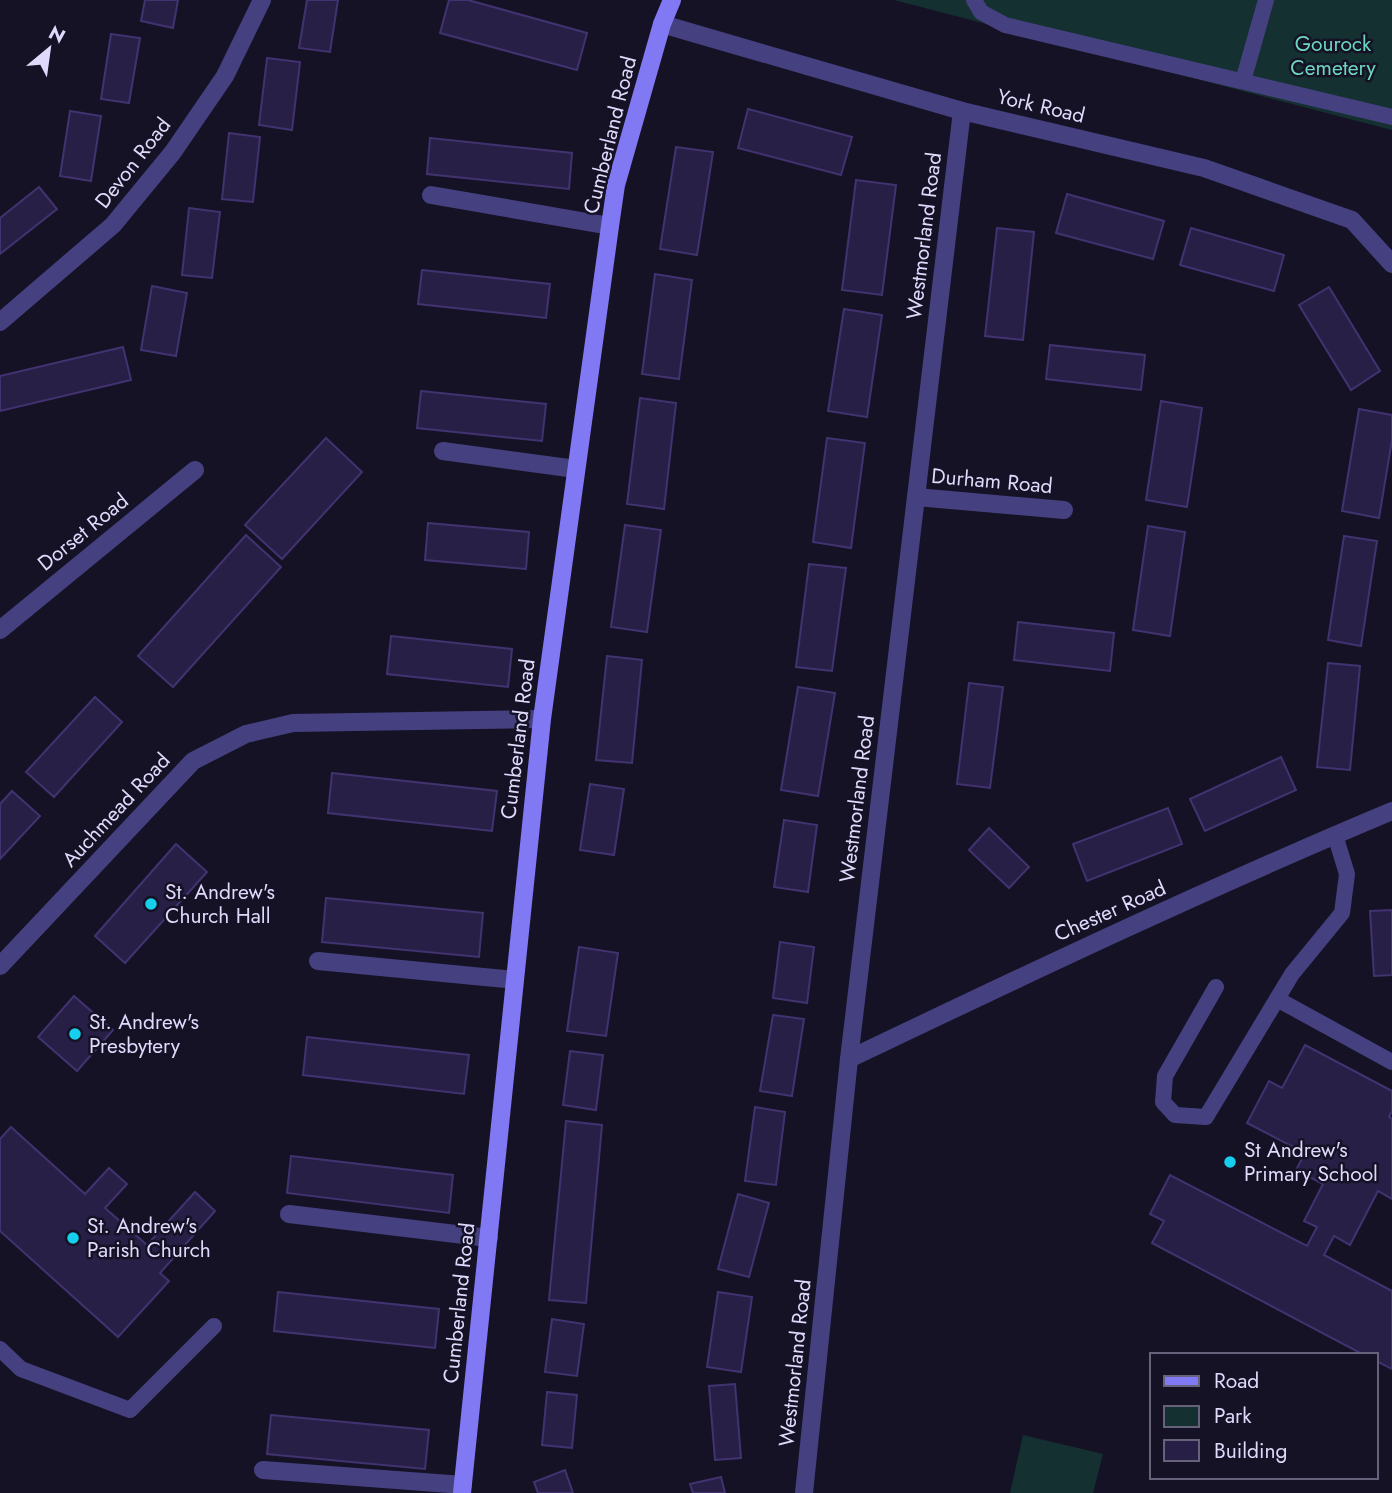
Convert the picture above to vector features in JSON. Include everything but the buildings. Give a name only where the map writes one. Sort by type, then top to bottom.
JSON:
[{"type":"street","name":"Devon Road","points":[[0,322],[113,225],[173,152],[225,76],[262,0]]},
{"type":"street","name":"Cumberland Road","points":[[463,1489],[542,719],[610,226],[616,185],[662,24],[672,0]]},
{"type":"street","name":"York Road","points":[[662,24],[962,111],[1204,168],[1352,219],[1392,264]]},
{"type":"street","name":"Westmorland Road","points":[[804,1493],[849,1059],[962,111]]},
{"type":"street","points":[[431,195],[610,226]]},
{"type":"street","points":[[443,451],[576,469]]},
{"type":"street","name":"Dorset Road","points":[[0,630],[195,470]]},
{"type":"street","name":"Durham Road","points":[[916,497],[1064,510]]},
{"type":"street","name":"Auchmead Road","points":[[0,966],[193,761],[246,734],[293,723],[542,719]]},
{"type":"street","name":"Chester Road","points":[[849,1059],[1061,958],[1392,811]]},
{"type":"street","points":[[318,961],[515,980]]},
{"type":"street","points":[[289,1214],[489,1238]]},
{"type":"street","points":[[263,1470],[463,1489]]},
{"type":"lane","points":[[974,0],[981,12],[1004,25],[1392,117]]},
{"type":"lane","points":[[1243,81],[1266,0]]},
{"type":"lane","points":[[1216,987],[1165,1076],[1163,1102],[1175,1115],[1206,1117],[1292,974],[1342,913],[1347,874],[1335,835]]},
{"type":"lane","points":[[1277,999],[1392,1062]]},
{"type":"lane","points":[[0,1349],[22,1369],[130,1409],[214,1326]]},
{"type":"green space","name":"Gourock Cemetery","points":[[894,0],[1392,0],[1392,130]]},
{"type":"green space","points":[[1023,1435],[1103,1454],[1093,1493],[1010,1493]]},
{"type":"place","name":"St. Andrew's Church Hall","points":[[151,904]]},
{"type":"place","name":"St. Andrew's Presbytery","points":[[75,1034]]},
{"type":"place","name":"St Andrew's Primary School","points":[[1230,1162]]},
{"type":"place","name":"St. Andrew's Parish Church","points":[[73,1238]]}]
